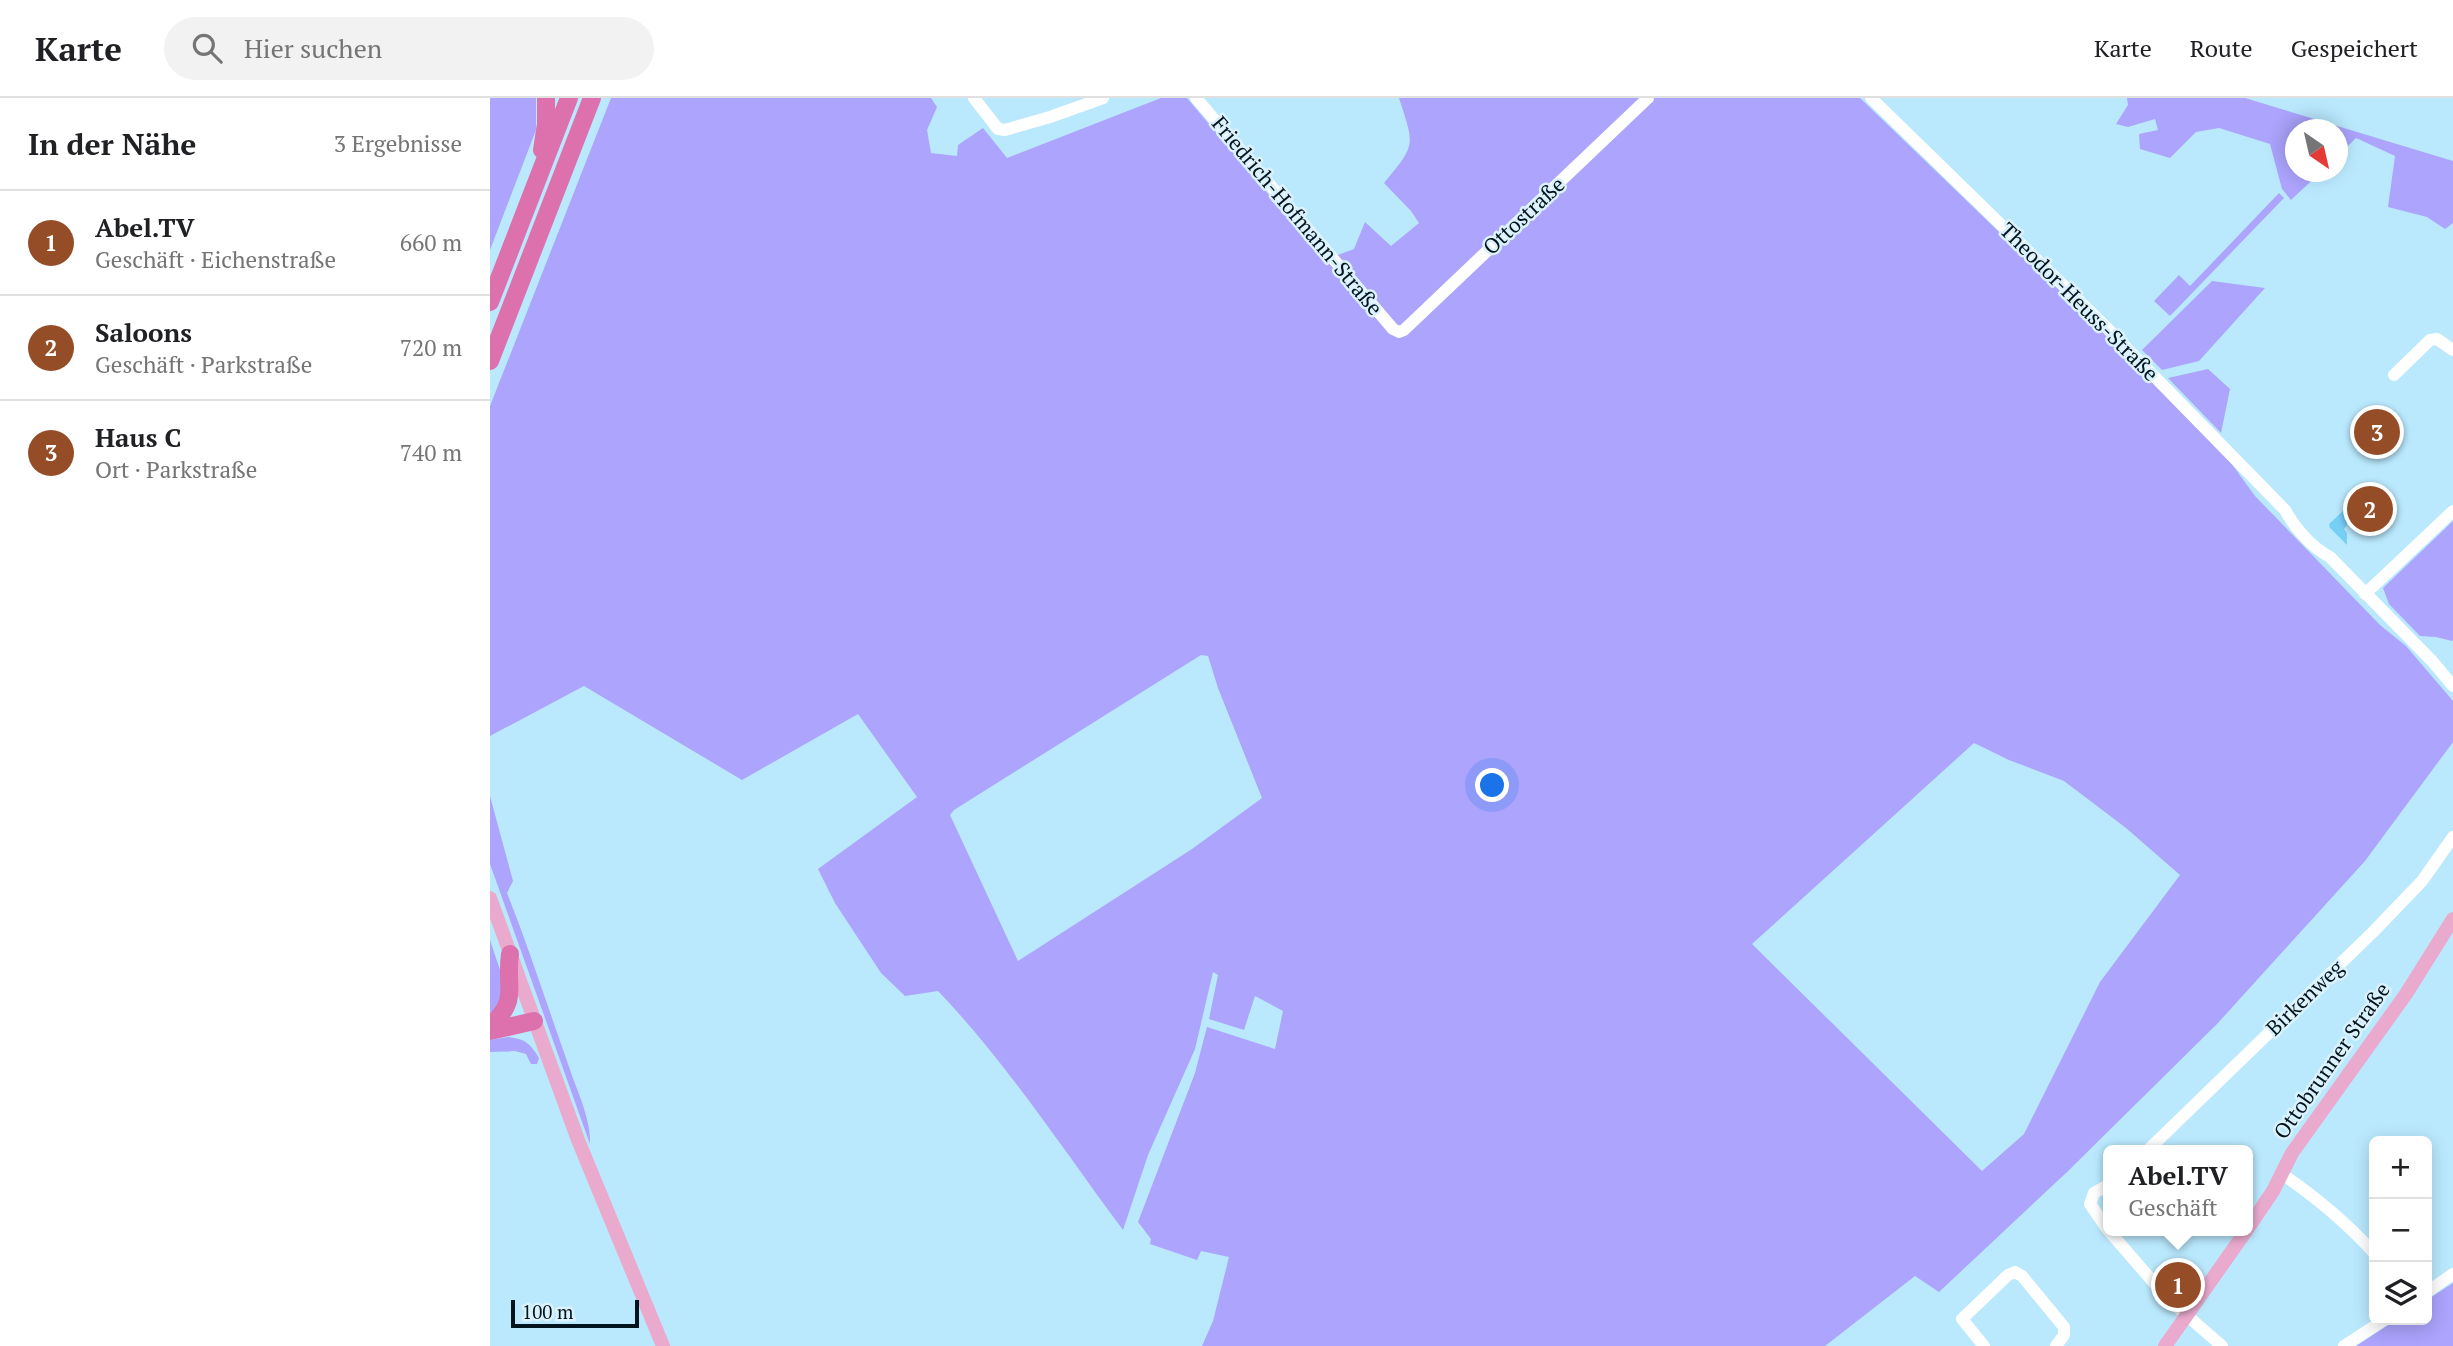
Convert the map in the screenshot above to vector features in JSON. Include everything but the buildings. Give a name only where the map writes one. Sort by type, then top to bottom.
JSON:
[{"type":"highway","points":[[543,165],[541,145],[546,124],[546,98]]},
{"type":"highway","points":[[490,302],[569,98]]},
{"type":"highway","points":[[490,361],[592,98]]},
{"type":"highway","points":[[490,1029],[505,1010],[511,993],[508,965],[510,954]]},
{"type":"highway","points":[[490,1029],[534,1021]]},
{"type":"main road","points":[[490,898],[589,1169],[663,1346]]},
{"type":"main road","name":"Ottobrunner Straße","points":[[2253,1220],[2292,1153],[2406,994],[2453,919]]},
{"type":"main road","name":"Ottobrunner Straße","points":[[2165,1346],[2243,1236]]},
{"type":"street","points":[[974,98],[998,129],[1005,130],[1103,98]]},
{"type":"street","name":"Friedrich-Hofmann-Straße","points":[[1196,98],[1384,319],[1399,332]]},
{"type":"street","name":"Ottostraße","points":[[1399,332],[1648,98]]},
{"type":"street","name":"Theodor-Heuss-Straße","points":[[1871,98],[2105,325],[2285,510],[2302,522],[2324,545],[2330,557],[2453,686]]},
{"type":"street","points":[[2394,374],[2430,341],[2437,340],[2453,351]]},
{"type":"street","points":[[2365,594],[2453,511]]},
{"type":"street","name":"Birkenweg","points":[[2153,1145],[2382,923],[2422,881],[2453,837]]},
{"type":"street","points":[[2282,1174],[2342,1219],[2369,1248]]},
{"type":"street","points":[[2103,1188],[2094,1194],[2091,1200],[2092,1208],[2103,1223]]},
{"type":"street","points":[[2113,1236],[2168,1298],[2222,1346]]},
{"type":"street","points":[[1984,1346],[1962,1319],[2008,1275],[2015,1272],[2027,1282],[2064,1327],[2064,1335],[2056,1346]]},
{"type":"street","points":[[2432,1289],[2453,1274]]},
{"type":"street","points":[[2344,1346],[2376,1325]]},
{"type":"shaded area","points":[[490,98],[536,98],[536,130],[490,250]]},
{"type":"shaded area","points":[[611,98],[931,98],[937,107],[927,130],[931,153],[957,156],[958,145],[983,128],[1007,158],[1161,98],[1187,98],[1324,260],[1354,249],[1365,222],[1391,246],[1419,223],[1384,183],[1402,160],[1409,144],[1410,135],[1399,98],[1860,98],[2133,361],[2226,456],[2255,496],[2380,625],[2406,646],[2453,701],[2453,742],[2365,861],[2217,1024],[2066,1173],[1939,1292],[1915,1276],[1825,1346],[1202,1346],[1213,1321],[1229,1257],[1201,1251],[1197,1260],[1150,1244],[1151,1239],[1138,1222],[1195,1073],[1207,1027],[1275,1049],[1283,1011],[1255,996],[1244,1030],[1209,1019],[1218,975],[1213,972],[1195,1049],[1148,1155],[1123,1230],[1011,1077],[963,1019],[938,991],[905,996],[881,973],[835,903],[818,869],[917,797],[858,714],[742,780],[584,686],[490,736],[490,406]],"holes":[[[1201,655],[1208,656],[1262,798],[1192,849],[1018,961],[950,815]],[[1974,743],[2064,781],[2126,828],[2180,875],[2100,982],[2024,1134],[1982,1171],[1752,944]]]},
{"type":"shaded area","points":[[2127,98],[2245,98],[2314,119],[2285,119],[2285,182],[2310,182],[2291,200],[2282,189],[2270,144],[2219,128],[2196,132],[2170,158],[2140,149],[2139,134],[2158,130],[2155,119],[2128,127],[2116,124],[2128,105]]},
{"type":"shaded area","points":[[2348,129],[2453,161],[2453,223],[2445,229],[2427,217],[2388,207],[2395,156],[2356,138],[2348,146]]},
{"type":"shaded area","points":[[2279,193],[2284,198],[2170,316],[2154,301],[2179,275],[2190,286]]},
{"type":"shaded area","points":[[2212,281],[2265,288],[2199,361],[2162,370],[2142,350]]},
{"type":"shaded area","points":[[2208,369],[2230,389],[2221,433],[2168,378]]},
{"type":"shaded area","points":[[2453,521],[2452,641],[2420,636],[2389,604],[2383,588]]},
{"type":"shaded area","points":[[490,796],[513,881],[507,893],[582,1102],[590,1144],[490,864]]},
{"type":"shaded area","points":[[490,940],[505,993],[490,1018]]},
{"type":"shaded area","points":[[508,1037],[530,1045],[539,1058],[537,1064],[531,1064],[526,1054],[515,1051],[490,1052],[490,1040]]},
{"type":"shaded area","points":[[2453,1283],[2453,1346],[2356,1346],[2388,1325],[2432,1325],[2432,1297]]},
{"type":"water","points":[[2344,510],[2348,515],[2344,529],[2347,533],[2347,545],[2329,524]]},
{"type":"place","name":"Haus C","points":[[2377,432]]},
{"type":"place","name":"Saloons","points":[[2370,509]]},
{"type":"place","name":"Abel.TV","points":[[2178,1285]]}]
